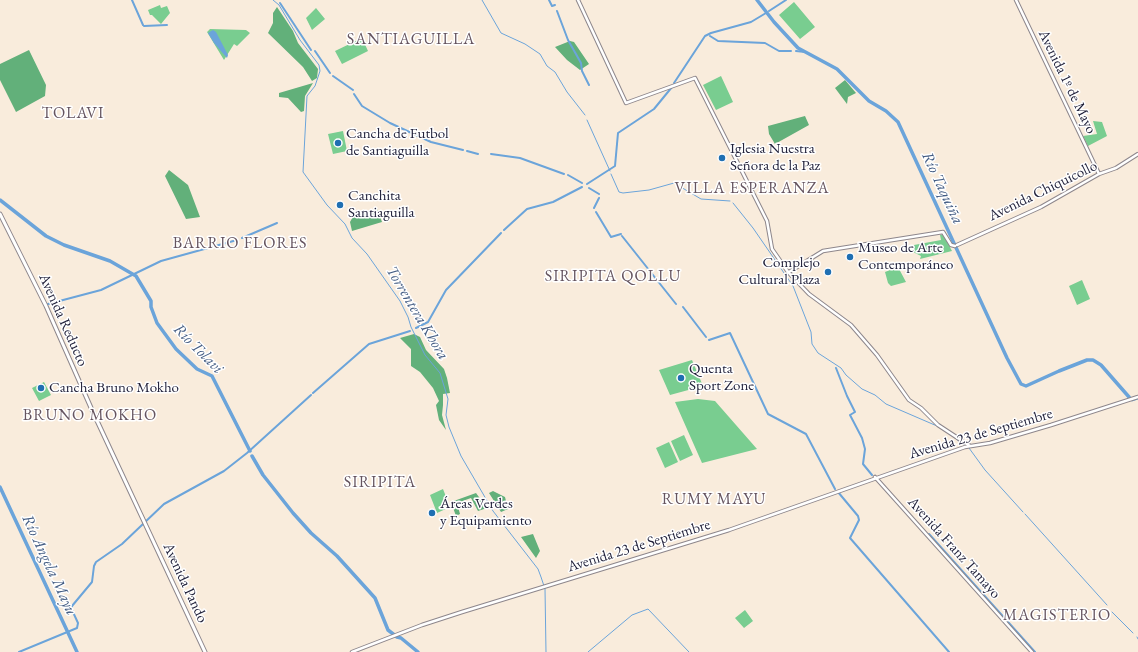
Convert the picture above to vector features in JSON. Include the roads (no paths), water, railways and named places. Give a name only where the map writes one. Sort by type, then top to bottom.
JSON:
[{"type":"main road","points":[[578,0],[626,103],[695,78],[767,221],[772,248],[788,272],[809,294],[851,324],[877,355],[909,400],[921,408],[938,425],[968,446]]},
{"type":"main road","name":"Avenida 1º de Mayo","points":[[1016,0],[1099,174]]},
{"type":"main road","name":"Avenida Chiquicollo","points":[[788,272],[823,251],[943,232],[951,245],[956,246],[1041,207],[1099,174],[1116,168],[1138,154]]},
{"type":"main road","name":"Avenida Reducto","points":[[0,214],[46,306],[73,369],[145,522]]},
{"type":"main road","name":"Avenida 23 de Septiembre","points":[[352,652],[429,622],[729,530],[875,477],[968,446],[990,443],[1040,429],[1138,397]]},
{"type":"main road","name":"Avenida Franz Tamayo","points":[[875,477],[1032,652]]},
{"type":"main road","name":"Avenida Pando","points":[[145,522],[205,652]]},
{"type":"water","points":[[213,30],[216,32],[228,55],[227,58],[214,43],[208,33]]},
{"type":"waterway","points":[[132,0],[143,25]]},
{"type":"waterway","name":"Torrentera Khora","points":[[273,0],[279,5],[300,40],[319,65],[320,71],[315,86],[307,96],[303,172],[327,205],[345,224],[352,238],[367,254],[400,301],[425,355],[440,373],[448,399],[446,415],[449,427],[461,456],[493,511],[538,569],[545,589],[546,652]]},
{"type":"waterway","points":[[482,0],[501,33],[525,44],[540,54],[547,66],[555,72],[567,92],[585,115]]},
{"type":"waterway","points":[[549,0],[552,6],[555,5]]},
{"type":"waterway","name":"Río Taquiña","points":[[757,0],[774,22],[798,48],[837,69],[869,101],[886,111],[898,122],[1007,358],[1021,384],[1026,386],[1087,360],[1093,360],[1101,365],[1129,397]]},
{"type":"waterway","points":[[769,11],[786,0]]},
{"type":"waterway","name":"Torrentera Khora","points":[[280,3],[311,50]]},
{"type":"waterway","points":[[557,11],[568,40],[581,63],[582,71],[589,85]]},
{"type":"waterway","points":[[674,83],[705,36],[751,22],[766,13]]},
{"type":"waterway","points":[[144,26],[167,25]]},
{"type":"waterway","points":[[710,36],[718,41],[765,43],[779,51],[791,51]]},
{"type":"waterway","points":[[315,51],[330,73]]},
{"type":"waterway","name":"Río Taquiña","points":[[796,51],[805,52]]},
{"type":"waterway","points":[[333,76],[353,90]]},
{"type":"waterway","points":[[587,184],[615,166],[618,133],[654,109],[672,87]]},
{"type":"waterway","points":[[354,94],[362,106],[390,123],[431,142],[463,150]]},
{"type":"waterway","points":[[587,120],[610,171]]},
{"type":"waterway","points":[[467,151],[478,154]]},
{"type":"waterway","points":[[491,154],[520,158],[564,174]]},
{"type":"waterway","points":[[611,174],[619,192],[623,193],[649,190],[674,183],[701,199],[730,201]]},
{"type":"waterway","points":[[568,175],[582,183]]},
{"type":"waterway","points":[[504,230],[527,209],[553,202],[582,187]]},
{"type":"waterway","points":[[589,188],[599,194]]},
{"type":"waterway","points":[[594,208],[599,198]]},
{"type":"waterway","name":"Río Tolavi","points":[[0,200],[46,236],[64,245],[110,261],[136,276],[151,301],[151,307],[157,323],[176,349],[197,369],[212,376],[250,451]]},
{"type":"waterway","points":[[733,203],[753,228],[793,286],[811,332],[812,344],[818,353],[841,368],[846,375],[862,389],[875,395],[886,404],[937,426]]},
{"type":"waterway","points":[[596,212],[611,237],[621,234]]},
{"type":"waterway","points":[[242,238],[277,223]]},
{"type":"waterway","points":[[416,328],[428,322],[446,290],[501,233]]},
{"type":"waterway","points":[[622,236],[676,304]]},
{"type":"waterway","points":[[48,304],[101,290],[161,261],[237,240]]},
{"type":"waterway","points":[[683,307],[706,337]]},
{"type":"waterway","points":[[313,393],[369,344],[410,331]]},
{"type":"waterway","points":[[709,340],[730,333],[768,414],[806,434],[835,489]]},
{"type":"waterway","points":[[836,368],[855,412],[850,415],[862,438],[865,449],[863,464],[872,475]]},
{"type":"waterway","points":[[19,652],[77,628],[78,623],[72,610],[72,606],[92,582],[96,562],[122,544],[164,504],[224,471],[247,453],[311,395]]},
{"type":"waterway","points":[[1132,401],[1138,399]]},
{"type":"waterway","points":[[947,432],[964,445]]},
{"type":"waterway","points":[[969,448],[985,470],[1023,512]]},
{"type":"waterway","name":"Río Tolavi","points":[[252,456],[263,475],[293,513],[311,533],[337,556],[375,598],[388,630],[397,637],[401,638],[418,652]]},
{"type":"waterway","name":"Río Angela Mayu","points":[[0,487],[77,652]]},
{"type":"waterway","points":[[838,492],[858,516],[859,520],[850,538],[949,652]]},
{"type":"waterway","points":[[1025,514],[1107,605]]},
{"type":"waterway","points":[[929,534],[1035,652]]},
{"type":"waterway","name":"Torrentera Khora","points":[[588,652],[632,615],[648,609],[689,652]]},
{"type":"waterway","points":[[1112,612],[1133,633]]},
{"type":"place","name":"Cancha de Futbol de Santiaguilla","points":[[338,143]]},
{"type":"place","name":"Iglesia Nuestra Señora de la Paz","points":[[722,158]]},
{"type":"place","name":"Canchita Santiaguilla","points":[[340,205]]},
{"type":"place","name":"Museo de Arte Contemporáneo","points":[[850,257]]},
{"type":"place","name":"Complejo Cultural Plaza","points":[[828,272]]},
{"type":"place","name":"Quenta Sport Zone","points":[[681,378]]},
{"type":"place","name":"Cancha Bruno Mokho","points":[[41,388]]},
{"type":"place","name":"Áreas Verdes y Equipamiento","points":[[432,513]]},
{"type":"district","name":"SANTIAGUILLA","points":[[411,40]]},
{"type":"district","name":"TOLAVI","points":[[73,114]]},
{"type":"district","name":"VILLA ESPERANZA","points":[[752,189]]},
{"type":"district","name":"BARRIO FLORES","points":[[240,244]]},
{"type":"district","name":"SIRIPITA QOLLU","points":[[613,277]]},
{"type":"district","name":"BRUNO MOKHO","points":[[90,416]]},
{"type":"district","name":"SIRIPITA","points":[[380,483]]},
{"type":"district","name":"RUMY MAYU","points":[[714,500]]},
{"type":"district","name":"MAGISTERIO","points":[[1057,616]]}]
